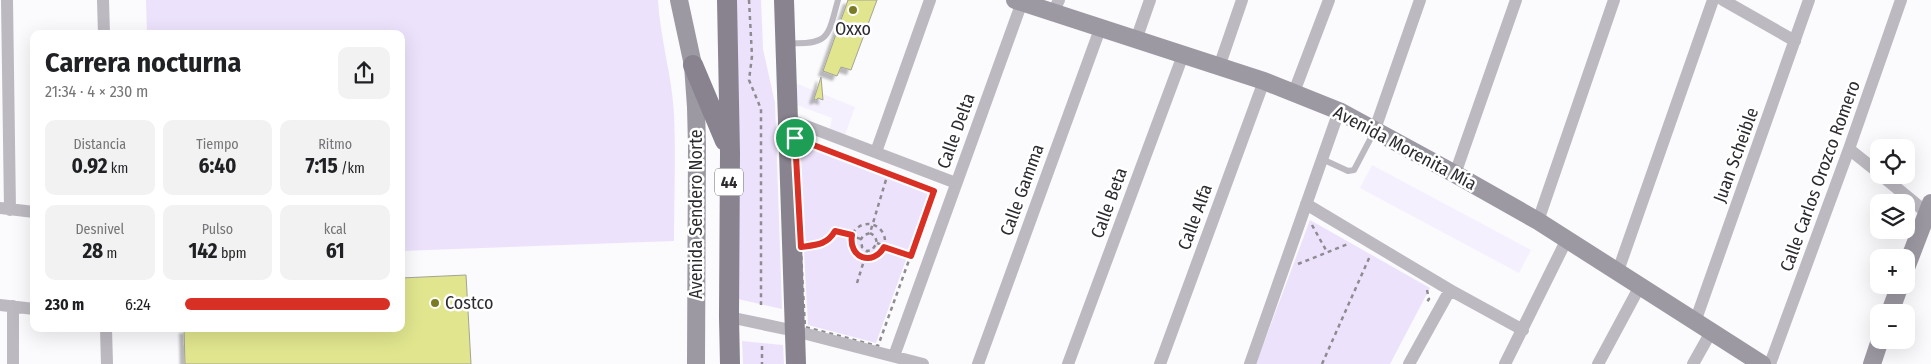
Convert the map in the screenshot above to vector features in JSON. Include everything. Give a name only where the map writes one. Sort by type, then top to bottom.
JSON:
[{"type":"main road","name":"Avenida Sendero Norte","points":[[727,0],[730,153],[728,317],[730,364]]},
{"type":"main road","points":[[784,0],[796,364]]},
{"type":"main road","points":[[693,65],[730,153]]},
{"type":"street","points":[[7,0],[5,209],[30,212]]},
{"type":"street","points":[[103,0],[104,30]]},
{"type":"street","name":"Avenida Sendero Norte","points":[[679,0],[693,65],[697,155],[696,364]]},
{"type":"street","points":[[876,152],[930,0]]},
{"type":"street","points":[[1136,40],[1150,0]]},
{"type":"street","points":[[1219,67],[1242,0]]},
{"type":"street","points":[[1294,92],[1329,0]]},
{"type":"street","points":[[1375,129],[1420,0]]},
{"type":"street","points":[[1456,174],[1516,0]]},
{"type":"street","points":[[1538,221],[1614,0]]},
{"type":"street","points":[[1618,271],[1713,0]]},
{"type":"street","points":[[1723,0],[1795,41]]},
{"type":"street","name":"Juan Scheible","points":[[1695,322],[1810,0]]},
{"type":"street","name":"Calle Carlos Orozco Romero","points":[[1770,364],[1849,149],[1901,0]]},
{"type":"street","name":"Avenida Morenita Mía","points":[[1018,1],[1056,6],[1100,28],[1264,81],[1339,111],[1456,174],[1567,238],[1762,364]]},
{"type":"street","name":"Calle Delta","points":[[894,356],[1018,1]]},
{"type":"street","name":"Calle Gamma","points":[[978,364],[1100,28]]},
{"type":"street","name":"Calle Beta","points":[[1068,364],[1183,55]]},
{"type":"street","name":"Calle Alfa","points":[[1160,364],[1264,81]]},
{"type":"street","points":[[1250,364],[1339,111]]},
{"type":"street","points":[[788,119],[956,183]]},
{"type":"street","points":[[1849,149],[1870,166]]},
{"type":"street","points":[[1894,184],[1929,208],[1913,249]]},
{"type":"street","points":[[1306,204],[1450,290],[1523,330]]},
{"type":"street","points":[[1505,364],[1567,238]]},
{"type":"street","points":[[1598,364],[1640,286]]},
{"type":"street","points":[[1409,364],[1450,290]]},
{"type":"street","points":[[13,364],[6,305],[30,308]]},
{"type":"street","points":[[728,317],[795,331],[923,364]]},
{"type":"street","points":[[106,332],[107,364]]},
{"type":"street","points":[[1693,364],[1711,332]]},
{"type":"street","points":[[1872,364],[1877,349]]},
{"type":"lane","points":[[785,43],[810,44],[819,41],[828,33],[838,0]]},
{"type":"lane","points":[[1322,159],[1348,170],[1354,170],[1375,129]]},
{"type":"path","points":[[749,0],[752,56],[750,80],[760,109],[761,305]]},
{"type":"path","points":[[795,138],[888,173],[934,191],[878,346],[805,327],[795,138]]},
{"type":"path","points":[[870,233],[888,173]]},
{"type":"path","points":[[1310,220],[1327,252]]},
{"type":"path","points":[[865,224],[873,225],[881,230],[884,235],[884,247],[878,255],[865,258],[854,251],[852,235],[860,226],[865,224]]},
{"type":"path","points":[[801,247],[824,242],[830,239],[835,231],[861,239]]},
{"type":"path","points":[[870,233],[875,236],[877,243],[884,247],[911,256]]},
{"type":"path","points":[[866,251],[862,247],[861,239],[864,235],[870,233]]},
{"type":"path","points":[[1295,265],[1352,242]]},
{"type":"path","points":[[866,251],[872,250],[877,243]]},
{"type":"path","points":[[857,283],[866,251]]},
{"type":"path","points":[[1322,364],[1371,252]]},
{"type":"path","points":[[1424,307],[1429,299],[1426,283]]},
{"type":"path","points":[[762,346],[762,364]]},
{"type":"shaded area","points":[[146,0],[658,0],[674,114],[674,241],[405,251],[405,30],[147,30]]},
{"type":"shaded area","points":[[732,0],[761,0],[763,49],[775,103],[782,309],[738,299]]},
{"type":"shaded area","points":[[793,82],[855,107],[845,135],[830,129],[832,118],[794,104]]},
{"type":"shaded area","points":[[798,142],[930,193],[876,343],[808,325]]},
{"type":"shaded area","points":[[1372,165],[1531,250],[1519,273],[1360,188]]},
{"type":"shaded area","points":[[1310,220],[1430,288],[1390,364],[1256,364]]},
{"type":"shaded area","points":[[742,341],[783,345],[784,364],[743,364]]},
{"type":"building","points":[[848,0],[877,0],[851,70],[841,67],[837,76],[823,71]]},
{"type":"building","points":[[821,77],[823,100],[818,98],[816,100],[814,99]]},
{"type":"building","name":"Costco","points":[[466,275],[471,364],[185,364],[184,332],[405,332],[405,278]]},
{"type":"place","name":"Oxxo","points":[[853,10]]},
{"type":"place","name":"Costco","points":[[435,303]]},
{"type":"route","points":[[795,138],[934,191],[911,256],[884,247],[878,255],[868,258],[862,257],[854,251],[851,241],[852,235],[835,231],[830,239],[824,242],[801,247],[795,138]]}]
